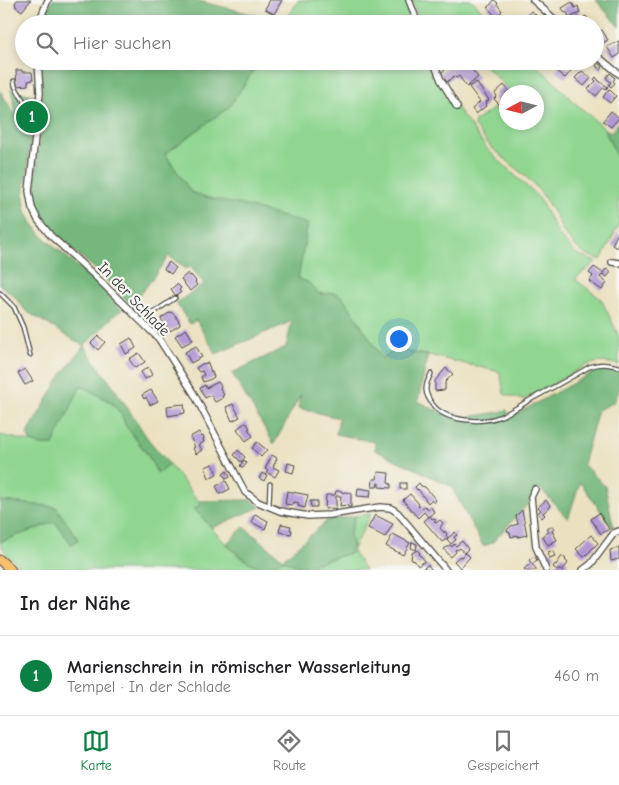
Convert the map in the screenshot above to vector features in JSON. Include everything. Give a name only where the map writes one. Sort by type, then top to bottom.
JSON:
[{"type":"main road","points":[[0,560],[11,570]]},
{"type":"street","points":[[42,15],[48,0]]},
{"type":"street","points":[[409,0],[415,15]]},
{"type":"street","points":[[533,0],[550,15]]},
{"type":"street","points":[[604,62],[619,74]]},
{"type":"street","name":"In der Schlade","points":[[39,70],[40,93],[29,191],[32,208],[50,236],[94,275],[159,339],[194,394],[245,492],[258,502],[280,512],[308,516],[380,506],[391,508],[398,513],[446,570]]},
{"type":"street","points":[[437,70],[457,107]]},
{"type":"street","points":[[612,262],[619,263]]},
{"type":"street","points":[[535,489],[531,497],[532,519],[536,547],[546,570]]},
{"type":"street","points":[[583,570],[592,564],[614,533],[619,531]]},
{"type":"lane","points":[[14,81],[15,86],[37,123]]},
{"type":"lane","points":[[0,293],[14,307],[23,327],[30,355]]},
{"type":"lane","points":[[141,321],[175,298]]},
{"type":"lane","points":[[431,374],[426,382],[425,392],[434,407],[448,416],[467,420],[481,420],[500,416],[589,367],[597,364],[606,364],[619,367]]},
{"type":"lane","points":[[269,507],[270,484]]},
{"type":"green space","points":[[52,0],[194,0],[256,15],[46,15]]},
{"type":"green space","points":[[299,0],[406,0],[412,15],[289,15]]},
{"type":"green space","points":[[412,0],[472,0],[486,15],[418,15]]},
{"type":"green space","points":[[596,0],[619,0],[619,27]]},
{"type":"green space","points":[[42,70],[254,70],[229,107],[165,154],[191,192],[308,224],[298,279],[308,282],[319,294],[334,293],[343,297],[382,358],[395,350],[428,355],[418,401],[433,409],[467,417],[507,410],[509,418],[601,368],[619,372],[619,391],[614,402],[598,410],[583,464],[605,486],[614,530],[580,482],[568,519],[541,489],[535,493],[526,506],[492,543],[483,546],[451,486],[375,450],[375,442],[336,434],[339,418],[298,408],[301,394],[274,444],[232,373],[286,347],[292,321],[216,354],[196,320],[190,324],[176,303],[204,284],[190,266],[186,269],[169,256],[131,305],[100,273],[47,228],[37,214],[35,198],[33,199],[42,119]]},
{"type":"green space","points":[[254,70],[436,70],[449,97],[487,149],[539,198],[560,237],[577,254],[596,262],[575,279],[601,299],[619,336],[619,365],[603,362],[587,365],[523,400],[504,394],[500,372],[428,355],[396,350],[382,358],[343,297],[334,293],[319,294],[308,282],[298,279],[205,197],[191,192],[165,154],[229,107]]},
{"type":"green space","points":[[489,70],[542,70],[574,102],[604,128],[619,162],[619,224],[601,260],[584,254],[571,242],[542,194],[531,181],[491,147],[474,126],[475,121],[496,107],[499,110],[499,130],[544,130],[544,85],[504,85]]},
{"type":"green space","points":[[11,89],[35,96],[24,198],[26,211],[32,223],[41,235],[93,280],[122,310],[84,346],[26,311],[13,295],[0,285],[0,91],[17,118]]},
{"type":"green space","points":[[619,122],[619,162],[604,128],[610,133]]},
{"type":"green space","points":[[84,346],[148,439],[169,464],[158,474],[148,455],[126,426],[121,414],[112,403],[81,385],[53,445],[40,445],[31,442],[27,434],[63,373]]},
{"type":"green space","points":[[80,385],[112,403],[121,414],[126,426],[148,455],[157,473],[169,464],[201,504],[194,509],[226,544],[247,561],[265,569],[283,559],[301,567],[353,552],[365,570],[23,570],[9,557],[0,542],[55,521],[72,545],[56,507],[0,501],[0,435],[40,445],[53,445]]},
{"type":"green space","points":[[251,500],[260,507],[212,528],[194,509],[201,504],[198,501]]},
{"type":"green space","points":[[0,501],[56,507],[78,539],[72,545],[55,522],[0,542]]},
{"type":"green space","points":[[371,514],[353,549],[350,534],[355,516]]},
{"type":"green space","points":[[355,516],[350,534],[353,552],[300,567],[283,560],[265,569],[248,562],[226,544],[244,527],[283,559],[328,520]]},
{"type":"building","points":[[17,0],[31,0],[22,11],[15,6]]},
{"type":"building","points":[[270,0],[282,0],[274,14],[265,9]]},
{"type":"building","points":[[494,0],[502,11],[498,15],[494,15],[488,8]]},
{"type":"building","points":[[572,2],[575,8],[578,6],[580,13],[568,15],[562,8]]},
{"type":"building","points":[[531,11],[536,15],[528,15]]},
{"type":"building","points":[[604,33],[608,40],[604,42]]},
{"type":"building","points":[[619,41],[619,55],[614,58],[607,47]]},
{"type":"building","points":[[16,70],[32,72],[33,80],[28,81],[28,85],[17,86]]},
{"type":"building","points":[[445,70],[472,70],[478,77],[467,87],[459,76],[456,78],[454,76],[447,82],[440,74]]},
{"type":"building","points":[[570,70],[571,71],[565,78],[556,71]]},
{"type":"building","points":[[582,71],[591,78],[584,86],[575,78]]},
{"type":"building","points":[[610,73],[615,78],[613,81],[615,83],[611,87],[609,85],[611,82],[606,78]]},
{"type":"building","points":[[596,77],[608,87],[606,89],[604,87],[596,96],[588,89],[596,81],[594,79]]},
{"type":"building","points":[[476,82],[489,100],[486,102],[486,106],[476,114],[472,109],[480,102],[469,87]]},
{"type":"building","points":[[499,89],[499,104],[494,99],[497,96],[495,93]]},
{"type":"building","points":[[609,89],[616,96],[610,103],[603,97]]},
{"type":"building","points":[[611,111],[619,118],[611,127],[603,121]]},
{"type":"building","points":[[619,230],[619,243],[617,248],[612,245]]},
{"type":"building","points":[[169,262],[176,268],[171,274],[164,269]]},
{"type":"building","points":[[594,267],[603,273],[606,269],[611,272],[607,277],[603,274],[600,277],[607,283],[602,290],[589,281],[593,276],[589,273]]},
{"type":"building","points":[[188,273],[196,281],[197,285],[190,291],[181,279]]},
{"type":"building","points":[[177,284],[181,288],[179,290],[181,292],[176,296],[171,289]]},
{"type":"building","points":[[171,312],[176,316],[180,325],[170,331],[161,318]]},
{"type":"building","points":[[157,320],[160,325],[154,329],[150,324]]},
{"type":"building","points":[[186,329],[193,340],[182,346],[175,336]]},
{"type":"building","points":[[164,330],[167,334],[162,337],[158,333]]},
{"type":"building","points":[[98,336],[105,342],[98,350],[91,343]]},
{"type":"building","points":[[131,338],[136,348],[126,354],[121,344]]},
{"type":"building","points":[[196,346],[202,357],[191,363],[185,352]]},
{"type":"building","points":[[139,353],[145,362],[135,368],[129,359]]},
{"type":"building","points":[[208,363],[214,377],[203,382],[201,377],[204,375],[202,371],[199,372],[196,368]]},
{"type":"building","points":[[148,367],[152,375],[145,379],[141,372]]},
{"type":"building","points":[[446,368],[453,374],[445,382],[445,390],[435,391],[435,381]]},
{"type":"building","points":[[25,369],[33,381],[25,385],[18,373]]},
{"type":"building","points":[[218,382],[224,395],[222,396],[223,398],[215,402],[211,395],[205,398],[200,388],[205,385],[206,388]]},
{"type":"building","points":[[151,390],[158,401],[150,405],[146,397],[144,399],[142,395]]},
{"type":"building","points":[[184,404],[185,413],[168,416],[167,406]]},
{"type":"building","points":[[233,404],[240,417],[232,421],[226,407]]},
{"type":"building","points":[[246,422],[253,436],[246,441],[237,429]]},
{"type":"building","points":[[199,432],[204,438],[204,442],[199,445],[202,450],[196,454],[190,437]]},
{"type":"building","points":[[257,442],[267,450],[261,457],[252,448]]},
{"type":"building","points":[[238,450],[245,457],[241,462],[234,455]]},
{"type":"building","points":[[272,455],[277,458],[273,467],[279,470],[275,477],[266,472],[268,470],[265,469]]},
{"type":"building","points":[[244,460],[247,463],[243,468],[240,466]]},
{"type":"building","points":[[288,463],[295,465],[293,473],[286,471]]},
{"type":"building","points":[[213,464],[217,474],[209,478],[205,467]]},
{"type":"building","points":[[227,471],[230,477],[226,479],[223,474]]},
{"type":"building","points":[[378,472],[389,473],[388,483],[391,484],[391,488],[379,487],[379,483],[377,487],[372,487],[373,479],[377,479]]},
{"type":"building","points":[[262,473],[267,475],[264,481],[259,478]]},
{"type":"building","points":[[226,481],[230,489],[220,494],[216,486]]},
{"type":"building","points":[[400,483],[406,483],[406,489],[400,489]]},
{"type":"building","points":[[419,483],[436,500],[434,503],[431,500],[428,503],[417,490],[415,487]]},
{"type":"building","points":[[358,488],[371,490],[370,497],[357,496]]},
{"type":"building","points":[[287,491],[308,495],[305,508],[298,506],[299,503],[285,504]]},
{"type":"building","points":[[336,491],[351,493],[351,507],[347,505],[340,506],[341,496],[336,496],[336,509],[325,509],[326,495],[335,495]]},
{"type":"building","points":[[410,494],[419,504],[419,507],[425,506],[428,509],[431,507],[434,512],[428,517],[424,512],[418,518],[403,500]]},
{"type":"building","points":[[546,500],[551,506],[543,513],[545,515],[542,518],[538,513],[541,510],[538,507]]},
{"type":"building","points":[[310,501],[317,501],[317,507],[311,507]]},
{"type":"building","points":[[522,510],[527,535],[511,537],[507,530],[511,526],[518,524],[516,516]]},
{"type":"building","points":[[599,513],[609,529],[601,534],[591,519]]},
{"type":"building","points":[[255,514],[268,521],[265,529],[251,522]]},
{"type":"building","points":[[375,515],[393,524],[385,537],[368,528]]},
{"type":"building","points":[[430,516],[436,520],[434,521],[436,523],[440,520],[443,523],[440,528],[444,533],[445,531],[448,538],[442,542],[424,521]]},
{"type":"building","points":[[281,524],[291,526],[291,534],[279,532]]},
{"type":"building","points":[[553,526],[554,529],[552,531],[557,540],[548,545],[542,536],[549,532],[547,529]]},
{"type":"building","points":[[455,532],[457,535],[454,537],[456,540],[451,544],[447,539]]},
{"type":"building","points":[[393,534],[410,543],[403,555],[386,546]]},
{"type":"building","points":[[591,535],[598,543],[584,557],[576,549]]},
{"type":"building","points":[[462,541],[468,549],[464,553],[460,548],[456,549],[456,552],[451,557],[444,549],[450,545],[452,547],[454,544],[456,546]]},
{"type":"building","points":[[412,542],[417,544],[416,550],[411,548]]},
{"type":"building","points":[[619,548],[619,559],[611,561],[610,550]]},
{"type":"building","points":[[417,550],[425,561],[418,566],[411,559],[412,553]]},
{"type":"building","points":[[553,551],[555,556],[549,558],[548,552]]},
{"type":"building","points":[[466,553],[470,557],[460,568],[454,561]]},
{"type":"building","points":[[534,556],[537,560],[532,564],[537,570],[525,570],[531,563],[529,560]]},
{"type":"building","points":[[562,556],[568,563],[563,570],[557,570],[553,567]]},
{"type":"building","points":[[428,565],[432,570],[421,570]]},
{"type":"place","name":"Marienschrein in römischer Wasserleitung","points":[[32,117]]}]
